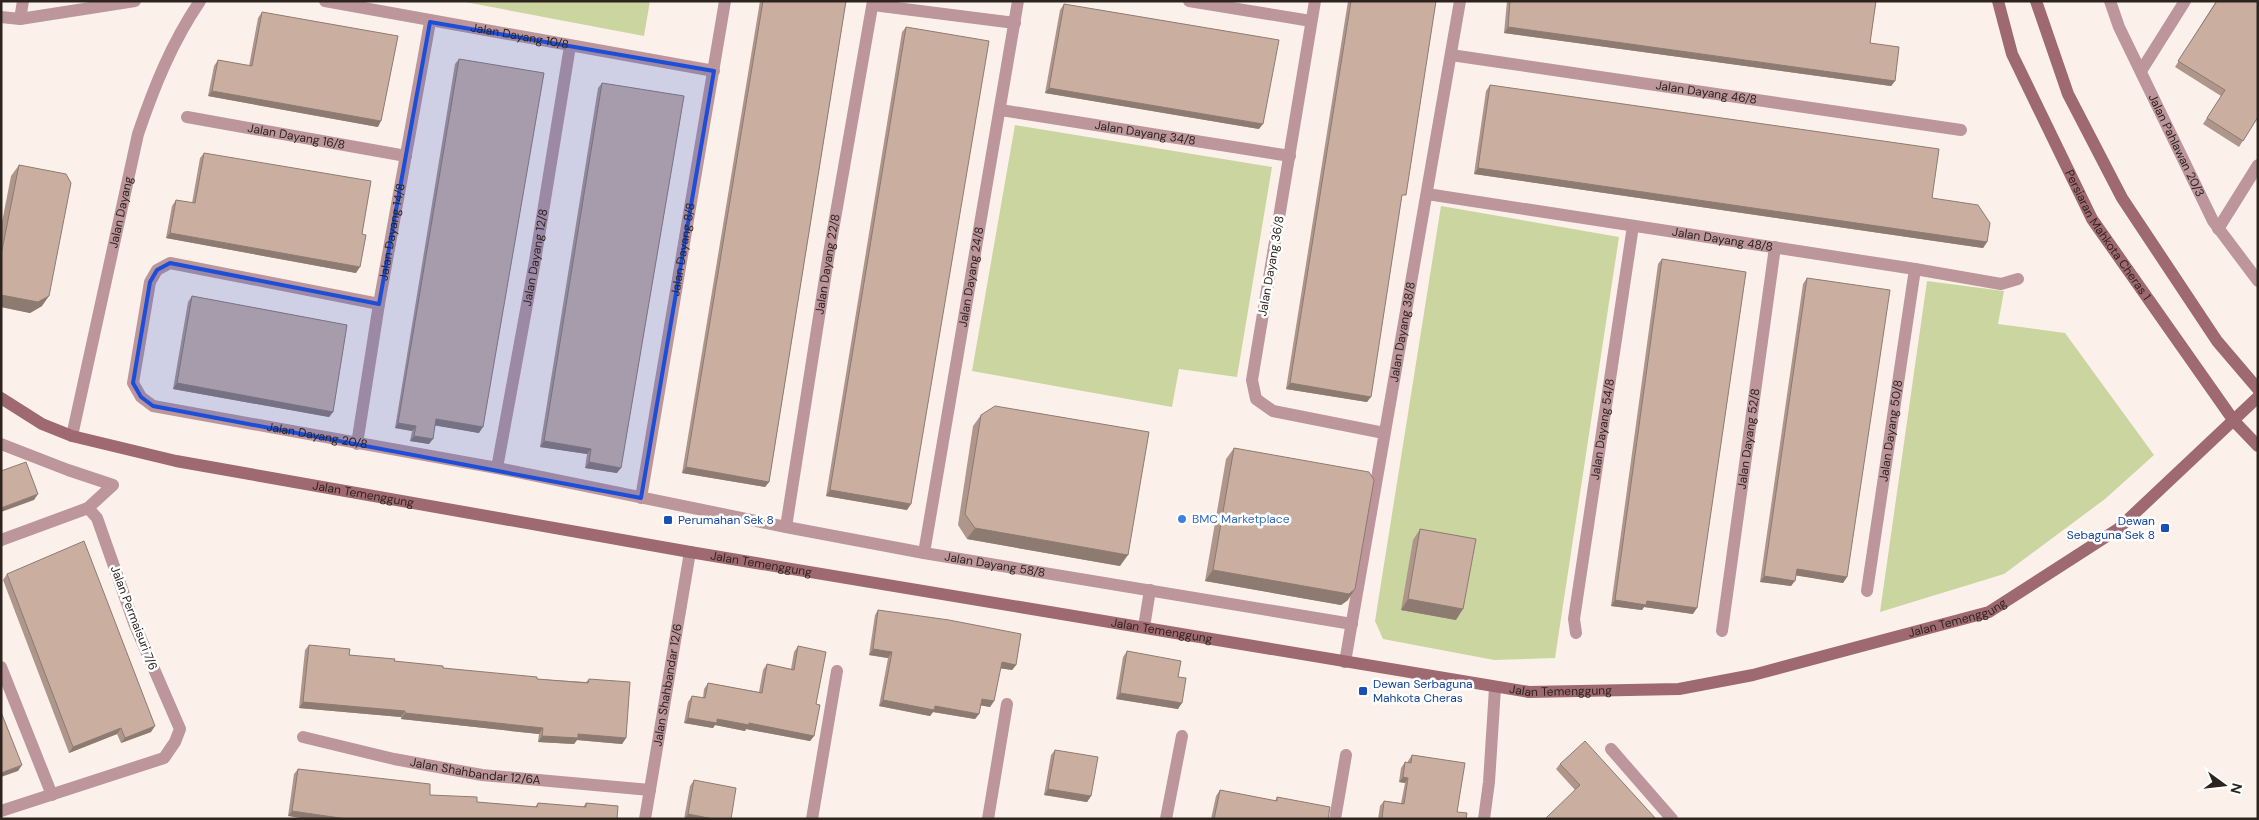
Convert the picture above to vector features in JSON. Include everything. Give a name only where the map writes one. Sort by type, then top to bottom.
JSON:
[{"type":"street","points":[[20,19],[23,1]]},
{"type":"street","points":[[1,17],[20,19],[135,1]]},
{"type":"street","name":"Jalan Dayang","points":[[72,436],[138,134],[152,90],[181,29],[200,1]]},
{"type":"street","name":"Jalan Dayang 10/8","points":[[325,1],[430,22],[714,71]]},
{"type":"street","name":"Jalan Dayang 8/8","points":[[642,498],[725,1]]},
{"type":"street","name":"Jalan Dayang 24/8","points":[[924,553],[1001,110],[1018,1]]},
{"type":"street","points":[[1189,1],[1311,21]]},
{"type":"street","name":"Jalan Dayang 36/8","points":[[1314,1],[1252,380],[1256,399],[1272,411],[1384,432]]},
{"type":"street","name":"Jalan Dayang 38/8","points":[[1345,662],[1460,1]]},
{"type":"street","name":"Persiaran Mahkota Cheras 1","points":[[1998,1],[2012,54],[2092,219],[2234,421],[2258,446]]},
{"type":"street","points":[[2036,1],[2068,94],[2122,198],[2217,341],[2258,389]]},
{"type":"street","name":"Jalan Pahlawan 20/3","points":[[2110,1],[2119,27],[2218,229],[2258,281]]},
{"type":"street","points":[[2141,71],[2185,1]]},
{"type":"street","points":[[873,3],[1015,23]]},
{"type":"street","name":"Jalan Dayang 22/8","points":[[786,527],[829,253],[873,3]]},
{"type":"street","name":"Jalan Dayang 14/8","points":[[357,444],[379,304],[430,22]]},
{"type":"street","name":"Jalan Dayang 12/8","points":[[497,468],[535,261],[570,46]]},
{"type":"street","name":"Jalan Dayang 46/8","points":[[1451,54],[1961,130]]},
{"type":"street","name":"Jalan Dayang 34/8","points":[[1001,110],[1290,156]]},
{"type":"street","name":"Jalan Dayang 16/8","points":[[187,117],[406,156]]},
{"type":"street","points":[[2218,229],[2258,165]]},
{"type":"street","name":"Jalan Dayang 48/8","points":[[1427,194],[1915,268],[2001,284],[2018,279]]},
{"type":"street","name":"Jalan Dayang 54/8","points":[[1576,633],[1574,619],[1633,226]]},
{"type":"street","name":"Jalan Dayang 52/8","points":[[1722,631],[1775,247]]},
{"type":"street","name":"Jalan Dayang 20/8","points":[[379,304],[170,263],[157,270],[150,282],[133,378],[141,397],[153,406],[497,468],[642,498]]},
{"type":"street","name":"Jalan Dayang 50/8","points":[[1867,591],[1915,268]]},
{"type":"street","name":"Jalan Temenggung","points":[[1,398],[42,424],[72,436],[176,461],[690,552],[1528,692],[1678,689],[1753,675],[1989,612],[2118,528],[2258,397]]},
{"type":"street","points":[[1,444],[113,485],[88,508],[1,540]]},
{"type":"street","name":"Jalan Dayang 58/8","points":[[642,498],[924,553],[1352,624]]},
{"type":"street","name":"Jalan Permaisuri 7/6","points":[[52,795],[164,758],[176,742],[180,728],[134,623],[97,518],[88,508]]},
{"type":"street","name":"Jalan Shahbandar 12/6","points":[[645,819],[690,552]]},
{"type":"street","points":[[1144,627],[1150,590]]},
{"type":"street","points":[[1,667],[52,795],[1,811]]},
{"type":"street","points":[[812,819],[837,671]]},
{"type":"street","points":[[1484,819],[1489,782],[1495,688]]},
{"type":"street","points":[[988,819],[1007,704]]},
{"type":"street","points":[[1166,819],[1182,736]]},
{"type":"street","name":"Jalan Shahbandar 12/6A","points":[[303,737],[394,759],[482,775],[650,790]]},
{"type":"street","points":[[1611,749],[1672,819]]},
{"type":"street","points":[[1335,819],[1346,755]]},
{"type":"highlighted area","points":[[430,22],[714,71],[641,498],[153,406],[141,397],[133,383],[150,282],[157,270],[170,263],[379,304]]},
{"type":"green space","points":[[460,1],[650,1],[644,36]]},
{"type":"green space","points":[[1015,125],[1272,167],[1237,377],[1179,369],[1172,407],[972,371]]},
{"type":"green space","points":[[1441,206],[1619,237],[1555,658],[1494,660],[1383,639],[1375,621]]},
{"type":"green space","points":[[1927,281],[2004,291],[1998,324],[2065,333],[2154,455],[2105,499],[2004,574],[1880,612]]},
{"type":"building","points":[[763,1],[846,1],[769,482],[686,467]]},
{"type":"building","points":[[1351,1],[1436,1],[1406,195],[1402,195],[1371,397],[1290,383]]},
{"type":"building","points":[[1510,1],[1876,1],[1870,43],[1899,47],[1895,81],[1508,27]]},
{"type":"building","points":[[2217,1],[2258,1],[2258,117],[2243,141],[2207,118],[2225,90],[2178,61]]},
{"type":"building","points":[[1064,4],[1279,40],[1263,124],[1049,88]]},
{"type":"building","points":[[262,12],[398,36],[381,121],[212,91],[218,60],[252,66]]},
{"type":"building","points":[[906,27],[989,41],[911,504],[830,490]]},
{"type":"building","points":[[459,59],[544,73],[483,427],[436,419],[433,439],[414,436],[416,426],[398,423]]},
{"type":"building","points":[[602,83],[684,96],[621,468],[589,462],[591,449],[544,441]]},
{"type":"building","points":[[1490,85],[1939,149],[1932,198],[1978,205],[1990,223],[1987,242],[1478,168]]},
{"type":"building","points":[[204,153],[371,181],[362,234],[366,235],[360,267],[170,233],[176,200],[195,203]]},
{"type":"building","points":[[19,165],[66,174],[71,183],[49,296],[38,302],[1,295],[1,255]]},
{"type":"building","points":[[1662,259],[1746,272],[1697,608],[1647,601],[1646,605],[1615,600]]},
{"type":"building","points":[[1807,278],[1890,290],[1847,577],[1797,569],[1795,581],[1764,576]]},
{"type":"building","points":[[192,296],[347,325],[333,412],[177,383]]},
{"type":"building","points":[[995,406],[1149,432],[1128,555],[975,528],[965,514],[981,415]]},
{"type":"building","points":[[1234,448],[1369,472],[1374,480],[1355,589],[1349,594],[1213,570]]},
{"type":"building","points":[[26,462],[38,494],[1,508],[1,471]]},
{"type":"building","points":[[1420,529],[1476,539],[1463,609],[1408,599]]},
{"type":"building","points":[[84,541],[155,726],[125,738],[121,728],[73,747],[7,574]]},
{"type":"building","points":[[878,610],[949,620],[1021,634],[1016,665],[1002,662],[994,701],[982,699],[979,714],[935,706],[934,710],[883,700],[892,652],[873,649]]},
{"type":"building","points":[[309,645],[350,649],[349,655],[395,659],[394,661],[443,666],[443,668],[537,677],[537,679],[588,683],[589,679],[630,682],[626,738],[578,734],[578,738],[542,736],[543,728],[405,713],[405,711],[303,702]]},
{"type":"building","points":[[798,646],[826,652],[816,704],[820,705],[814,736],[749,723],[749,725],[717,719],[717,723],[688,718],[692,696],[705,698],[708,683],[762,693],[767,664],[794,670]]},
{"type":"building","points":[[1127,651],[1181,661],[1178,677],[1186,678],[1182,703],[1120,693]]},
{"type":"building","points":[[1,712],[22,765],[1,773]]},
{"type":"building","points":[[1585,741],[1656,819],[1545,819],[1580,785],[1560,764]]},
{"type":"building","points":[[1055,750],[1098,757],[1091,796],[1048,789]]},
{"type":"building","points":[[1412,755],[1465,763],[1457,812],[1467,813],[1466,819],[1382,819],[1384,801],[1404,804],[1408,778],[1403,777],[1405,762],[1411,763]]},
{"type":"building","points":[[298,769],[430,784],[430,795],[477,797],[477,802],[537,807],[538,803],[586,807],[586,803],[618,806],[617,819],[347,819],[292,811]]},
{"type":"building","points":[[694,780],[736,788],[731,819],[714,819],[688,814]]},
{"type":"building","points":[[1220,790],[1277,801],[1277,797],[1330,807],[1328,819],[1214,819]]},
{"type":"place","name":"BMC Marketplace","points":[[1182,519]]},
{"type":"place","name":"Perumahan Sek 8","points":[[668,520]]},
{"type":"place","name":"Dewan Sebaguna Sek 8","points":[[2165,528]]},
{"type":"place","name":"Dewan Serbaguna Mahkota Cheras","points":[[1363,691]]}]
